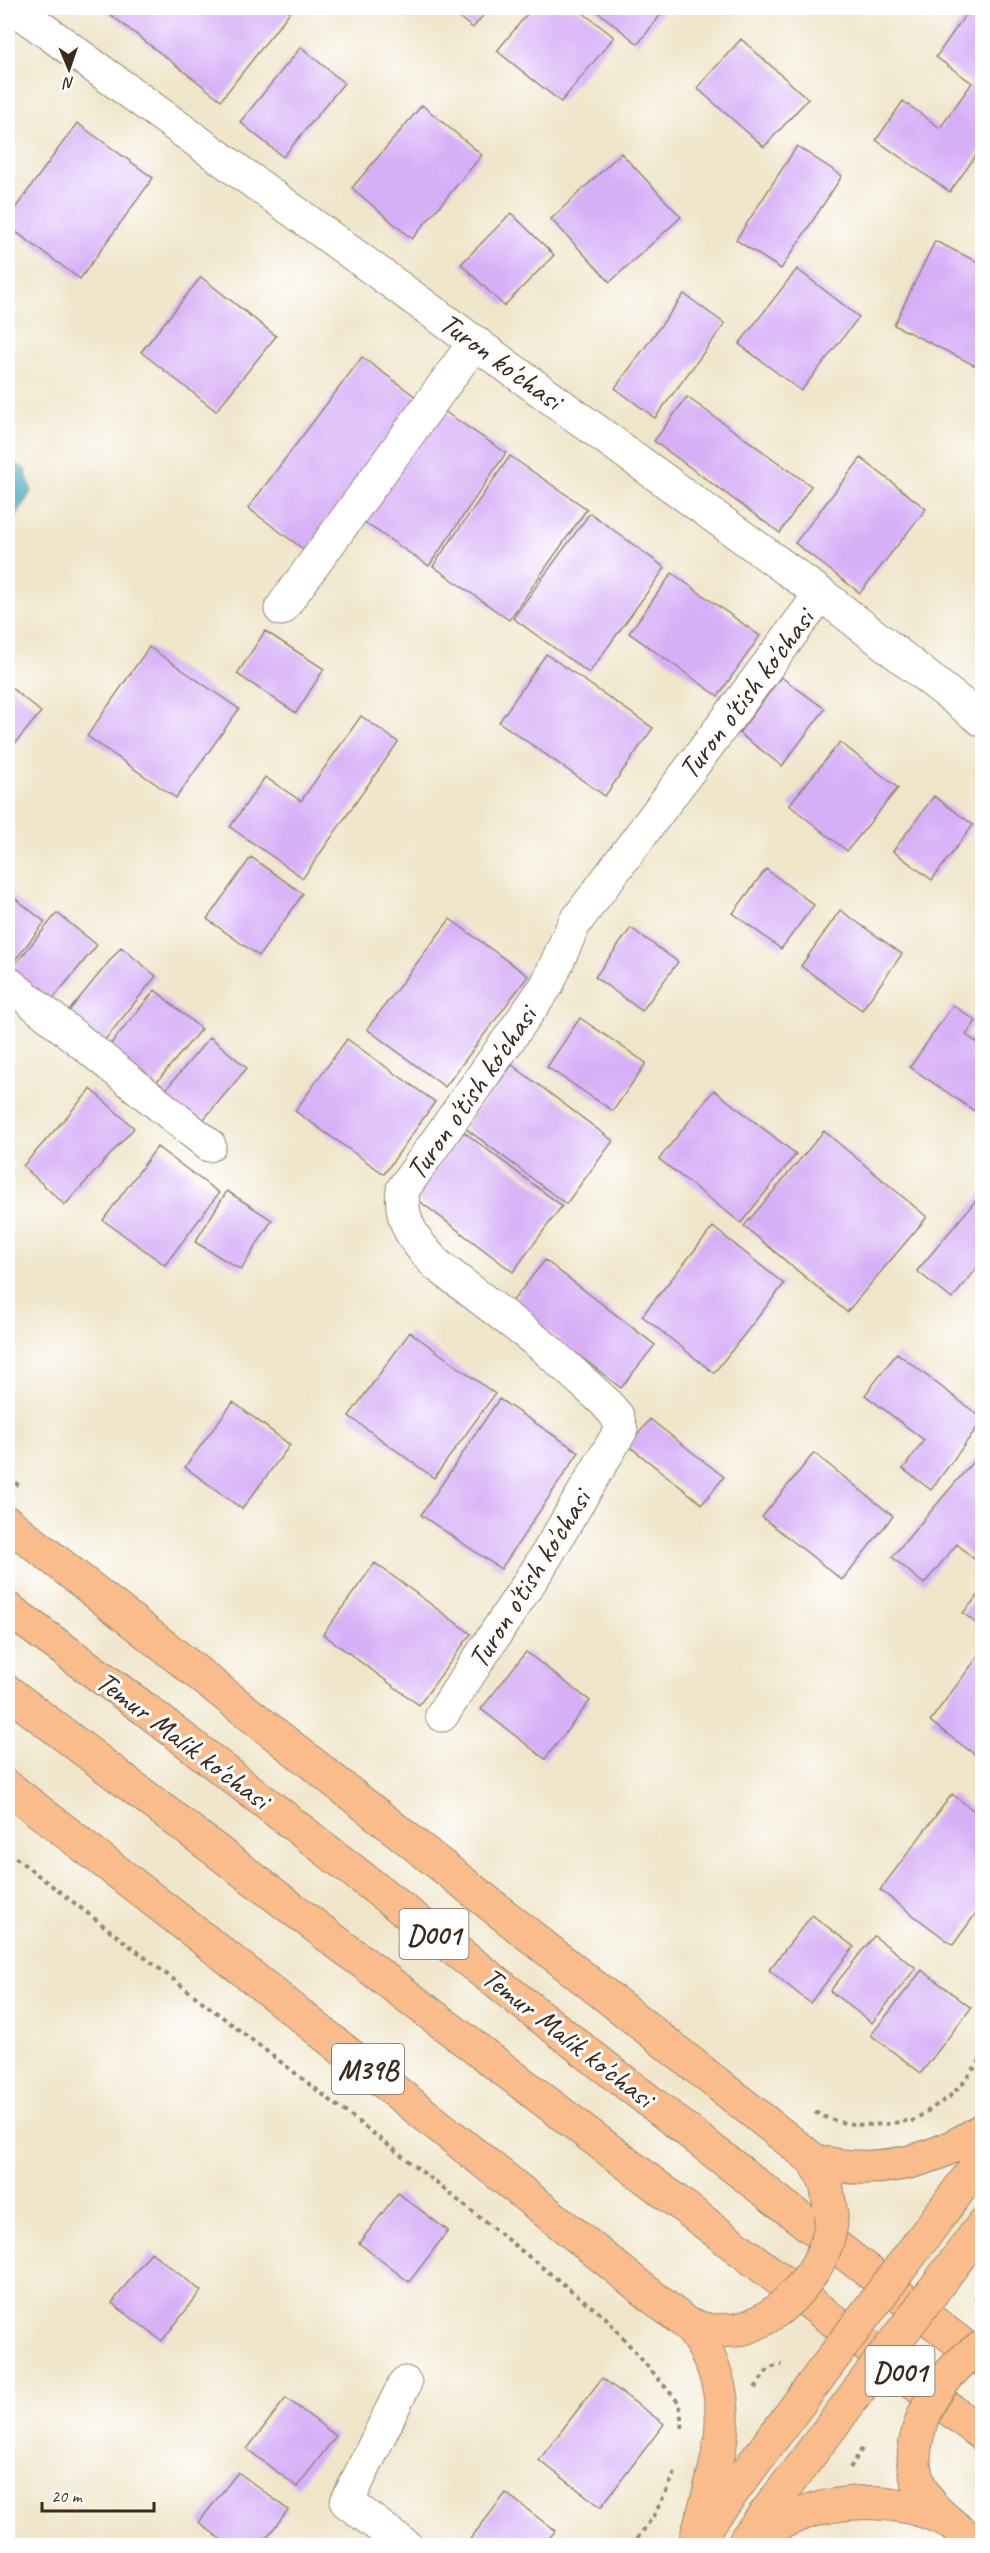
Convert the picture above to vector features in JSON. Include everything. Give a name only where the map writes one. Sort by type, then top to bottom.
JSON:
[{"type":"main road","points":[[8,1523],[815,2161],[861,2168],[903,2164],[945,2151],[982,2130]]},
{"type":"main road","name":"Temur Malik ko'chasi","points":[[9,1609],[145,1708],[982,2360]]},
{"type":"main road","name":"Temur Malik ko'chasi","points":[[8,1692],[982,2434]]},
{"type":"main road","name":"M39B","points":[[8,1787],[251,1976],[688,2325],[712,2361],[720,2388],[724,2418],[720,2450],[694,2543]]},
{"type":"main road","points":[[694,2543],[982,2159]]},
{"type":"main road","name":"M39B","points":[[688,2325],[712,2331],[736,2330],[768,2318],[795,2294],[822,2253],[831,2216],[826,2183],[815,2161]]},
{"type":"main road","points":[[741,2546],[982,2226]]},
{"type":"main road","points":[[980,2546],[942,2518],[920,2486],[914,2465],[917,2434],[928,2408],[949,2376],[963,2361],[982,2347]]},
{"type":"main road","points":[[748,2546],[806,2513],[847,2503],[889,2503],[942,2518]]},
{"type":"street","name":"Turon ko'chasi","points":[[14,8],[821,594],[982,720]]},
{"type":"street","points":[[281,609],[475,342]]},
{"type":"street","name":"Turon o'tish ko'chasi","points":[[442,1715],[540,1566],[621,1430],[617,1416],[604,1401],[544,1347],[436,1264],[423,1250],[405,1221],[401,1204],[404,1189],[547,985],[574,924],[821,594]]},
{"type":"street","points":[[8,983],[209,1145]]},
{"type":"street","points":[[405,2383],[347,2502],[406,2546]]},
{"type":"path","points":[[8,1852],[391,2147],[606,2318],[679,2403],[683,2442]]},
{"type":"path","points":[[632,2546],[655,2514],[680,2462]]},
{"type":"water","points":[[8,459],[25,470],[31,491],[8,530]]},
{"type":"building","points":[[102,8],[293,8],[221,100]]},
{"type":"building","points":[[447,8],[489,8],[473,28]]},
{"type":"building","points":[[532,8],[577,8],[614,37],[561,102],[497,51]]},
{"type":"building","points":[[593,8],[666,8],[638,44]]},
{"type":"building","points":[[970,8],[982,10],[982,147],[950,192],[876,140],[903,101],[940,128],[972,83],[936,57]]},
{"type":"building","points":[[741,39],[808,99],[764,147],[697,88]]},
{"type":"building","points":[[301,47],[344,83],[283,157],[240,122]]},
{"type":"building","points":[[422,105],[482,155],[412,239],[352,188]]},
{"type":"building","points":[[77,123],[153,178],[80,279],[8,226],[8,218]]},
{"type":"building","points":[[797,146],[842,176],[781,269],[736,240]]},
{"type":"building","points":[[621,153],[681,217],[610,282],[551,219]]},
{"type":"building","points":[[511,213],[554,255],[504,306],[461,264]]},
{"type":"building","points":[[935,241],[982,264],[982,357],[978,367],[894,325]]},
{"type":"building","points":[[797,269],[859,317],[801,391],[739,344]]},
{"type":"building","points":[[201,277],[276,336],[216,411],[141,352]]},
{"type":"building","points":[[684,294],[725,324],[655,418],[615,388]]},
{"type":"building","points":[[362,357],[424,403],[310,554],[248,508]]},
{"type":"building","points":[[687,397],[811,486],[780,533],[654,441]]},
{"type":"building","points":[[435,405],[506,453],[429,566],[358,518]]},
{"type":"building","points":[[510,456],[587,509],[509,620],[433,566]]},
{"type":"building","points":[[861,458],[926,509],[860,593],[795,543]]},
{"type":"building","points":[[590,513],[665,568],[589,673],[513,618]]},
{"type":"building","points":[[672,573],[760,636],[718,696],[629,633]]},
{"type":"building","points":[[265,631],[324,669],[296,713],[237,674]]},
{"type":"building","points":[[149,647],[239,709],[176,798],[87,736]]},
{"type":"building","points":[[546,654],[653,728],[605,796],[499,722]]},
{"type":"building","points":[[781,677],[825,709],[782,766],[739,733]]},
{"type":"building","points":[[8,685],[41,712],[8,752]]},
{"type":"building","points":[[361,716],[398,742],[303,878],[230,827],[265,777],[301,801]]},
{"type":"building","points":[[840,742],[898,788],[847,851],[789,805]]},
{"type":"building","points":[[934,796],[973,825],[932,880],[893,851]]},
{"type":"building","points":[[251,857],[303,894],[259,956],[207,919]]},
{"type":"building","points":[[766,869],[814,905],[781,949],[733,913]]},
{"type":"building","points":[[8,893],[45,922],[8,969]]},
{"type":"building","points":[[840,910],[902,954],[862,1010],[801,966]]},
{"type":"building","points":[[57,913],[97,945],[47,1006],[8,973]]},
{"type":"building","points":[[450,919],[528,976],[445,1087],[367,1029]]},
{"type":"building","points":[[631,928],[678,962],[642,1011],[595,977]]},
{"type":"building","points":[[121,947],[156,976],[100,1046],[64,1017]]},
{"type":"building","points":[[155,990],[201,1029],[150,1090],[104,1052]]},
{"type":"building","points":[[953,1005],[976,1021],[966,1035],[982,1046],[982,1116],[910,1067]]},
{"type":"building","points":[[580,1018],[646,1063],[613,1111],[547,1067]]},
{"type":"building","points":[[210,1037],[247,1068],[199,1125],[162,1094]]},
{"type":"building","points":[[347,1039],[435,1102],[384,1174],[295,1111]]},
{"type":"building","points":[[512,1065],[613,1141],[566,1204],[464,1127]]},
{"type":"building","points":[[91,1089],[134,1128],[65,1205],[23,1166]]},
{"type":"building","points":[[714,1090],[796,1154],[741,1223],[659,1159]]},
{"type":"building","points":[[824,1131],[927,1217],[847,1312],[744,1226]]},
{"type":"building","points":[[464,1132],[562,1206],[513,1272],[414,1197]]},
{"type":"building","points":[[157,1147],[219,1193],[165,1265],[103,1220]]},
{"type":"building","points":[[227,1191],[272,1220],[241,1270],[195,1242]]},
{"type":"building","points":[[982,1193],[982,1262],[952,1299],[917,1271]]},
{"type":"building","points":[[713,1227],[784,1284],[714,1373],[642,1316]]},
{"type":"building","points":[[545,1260],[655,1345],[621,1388],[511,1303]]},
{"type":"building","points":[[410,1332],[495,1394],[434,1478],[349,1416]]},
{"type":"building","points":[[897,1353],[982,1418],[931,1490],[903,1469],[924,1440],[865,1395]]},
{"type":"building","points":[[499,1399],[579,1452],[501,1569],[421,1515]]},
{"type":"building","points":[[233,1402],[290,1445],[242,1509],[185,1467]]},
{"type":"building","points":[[650,1419],[724,1477],[702,1504],[629,1446]]},
{"type":"building","points":[[982,1451],[982,1566],[957,1544],[924,1584],[892,1557]]},
{"type":"building","points":[[814,1453],[893,1516],[842,1580],[762,1517]]},
{"type":"building","points":[[375,1563],[471,1634],[419,1705],[323,1634]]},
{"type":"building","points":[[982,1591],[982,1628],[963,1613]]},
{"type":"building","points":[[982,1651],[982,1760],[930,1721]]},
{"type":"building","points":[[526,1652],[590,1701],[545,1759],[481,1709]]},
{"type":"building","points":[[952,1794],[982,1817],[982,1905],[953,1945],[880,1890]]},
{"type":"building","points":[[812,1915],[854,1947],[810,2003],[769,1970]]},
{"type":"building","points":[[874,1936],[916,1968],[872,2023],[830,1991]]},
{"type":"building","points":[[922,1970],[971,2008],[921,2073],[871,2035]]},
{"type":"building","points":[[398,2193],[448,2231],[409,2282],[359,2243]]},
{"type":"building","points":[[151,2252],[201,2291],[162,2341],[112,2303]]},
{"type":"building","points":[[602,2378],[664,2424],[601,2507],[539,2460]]},
{"type":"building","points":[[286,2398],[336,2436],[297,2487],[247,2449]]},
{"type":"building","points":[[238,2472],[288,2510],[260,2546],[229,2546],[199,2522]]},
{"type":"building","points":[[506,2493],[555,2531],[544,2546],[470,2546],[467,2543]]}]
